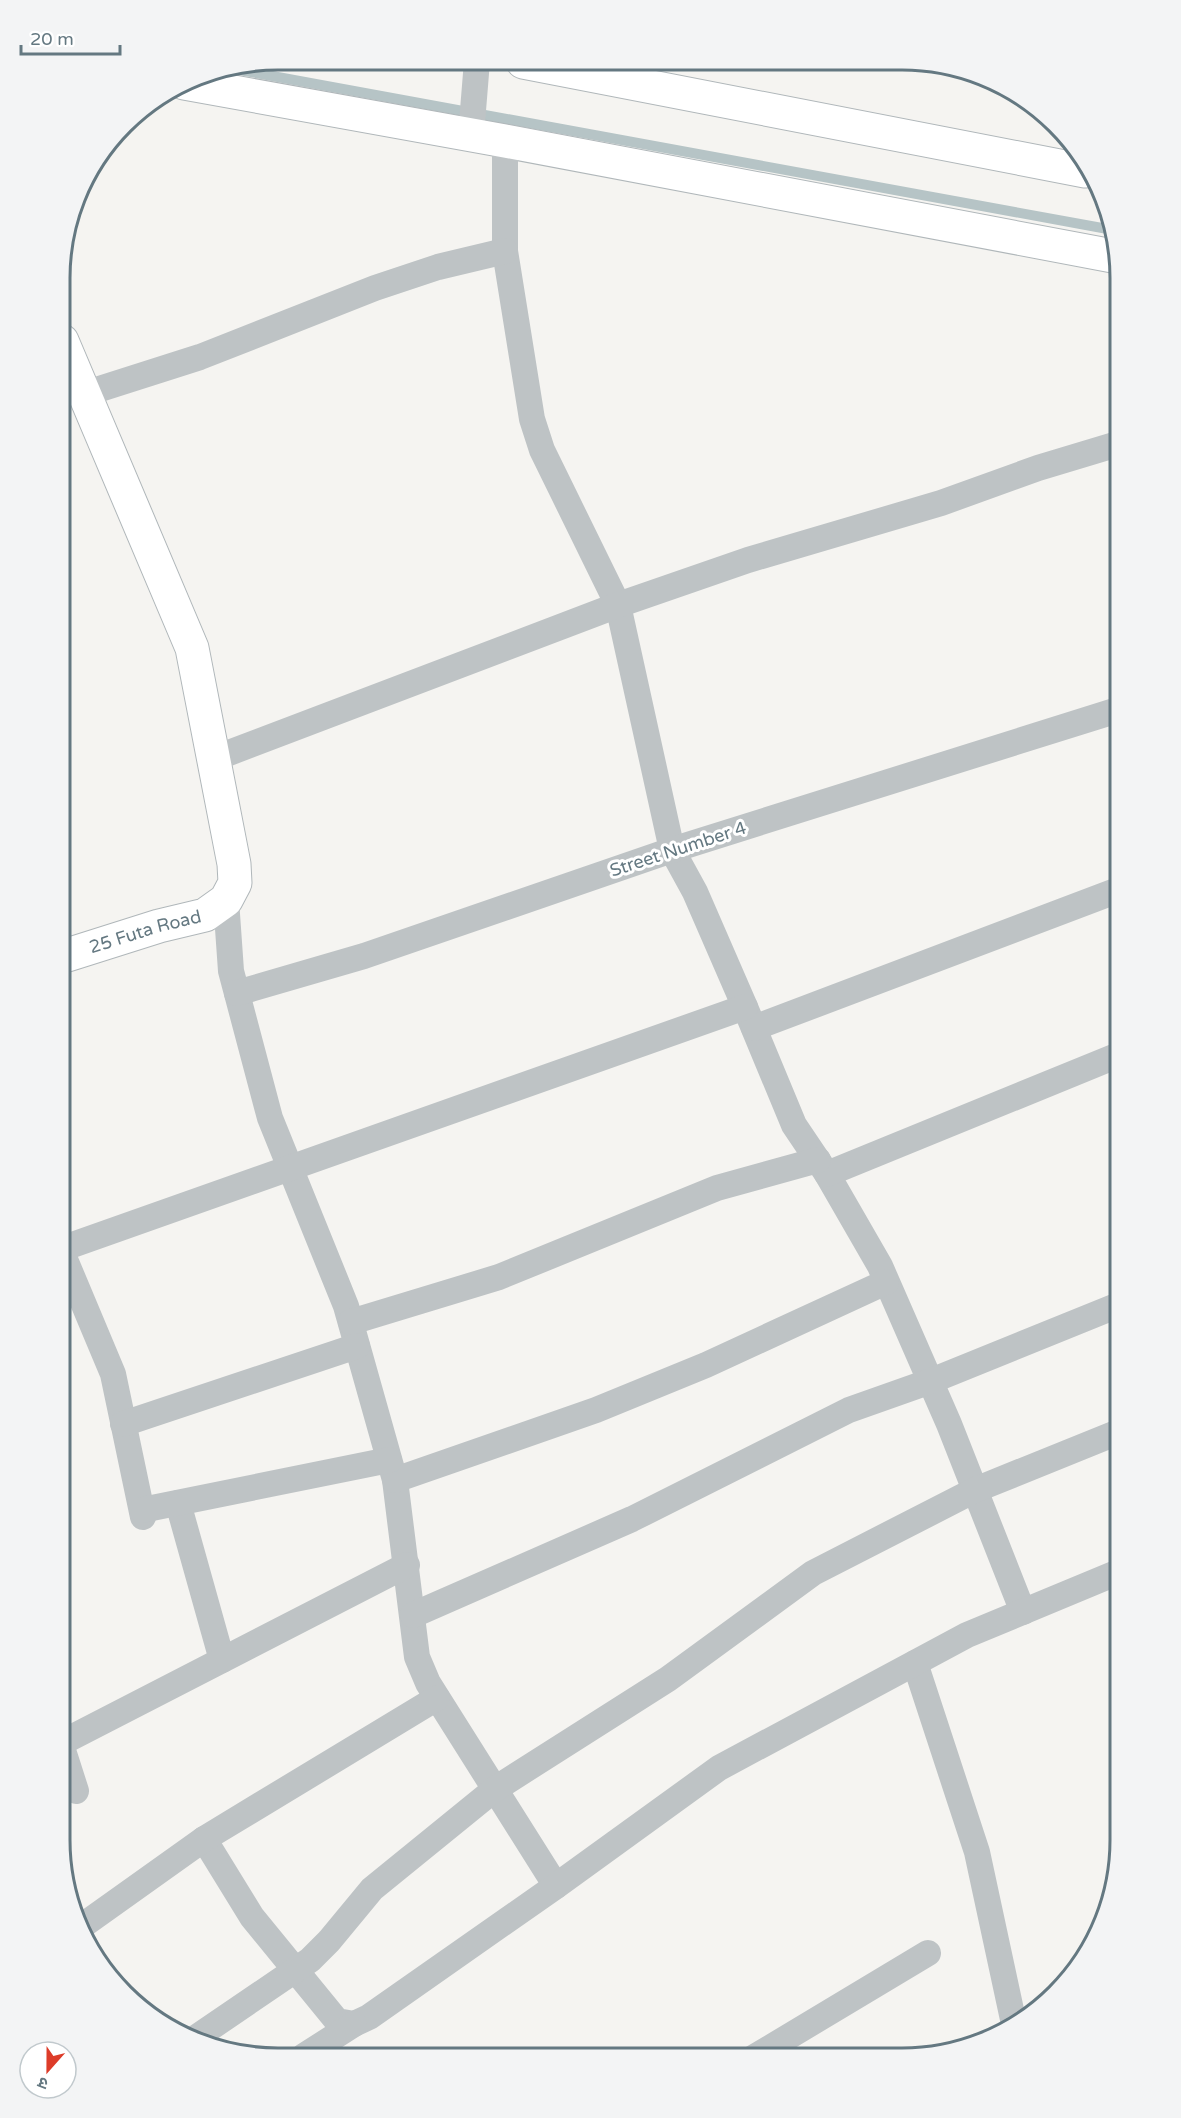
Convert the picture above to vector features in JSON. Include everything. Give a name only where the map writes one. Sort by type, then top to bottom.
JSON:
[{"type":"street","points":[[471,128],[476,70]]},
{"type":"street","points":[[564,70],[1079,170]]},
{"type":"street","points":[[202,86],[471,128],[505,141],[1109,255]]},
{"type":"street","points":[[505,141],[505,251],[532,419],[542,450],[618,605],[672,850],[695,892],[794,1125],[822,1167],[880,1266],[931,1381],[1023,1612]]},
{"type":"street","points":[[84,394],[200,357],[375,288],[438,267],[505,251]]},
{"type":"street","points":[[70,360],[192,648],[234,864],[235,883],[226,900],[231,971],[270,1118],[354,1334],[392,1470],[417,1657],[437,1698],[556,1886]]},
{"type":"street","points":[[213,759],[618,605],[748,560],[931,507],[1038,468],[1111,445]]},
{"type":"street","name":"Street Number 4","points":[[237,993],[364,956],[672,850],[1111,712]]},
{"type":"street","points":[[70,1246],[291,1168],[750,1017],[1111,893]]},
{"type":"street","name":"25 Futa Road","points":[[70,954],[159,926],[205,915],[226,900]]},
{"type":"street","points":[[123,1424],[499,1277],[717,1188],[822,1167],[1111,1058]]},
{"type":"street","points":[[70,1271],[112,1374],[143,1514],[178,1503],[392,1470],[596,1410],[706,1365],[886,1282]]},
{"type":"street","points":[[413,1615],[632,1519],[849,1410],[931,1381],[1110,1308]]},
{"type":"street","points":[[203,2033],[310,1960],[329,1941],[372,1889],[495,1789],[668,1678],[813,1573],[975,1490],[1110,1435]]},
{"type":"street","points":[[178,1503],[222,1660]]},
{"type":"street","points":[[70,1737],[406,1564]]},
{"type":"street","points":[[316,2048],[369,2017],[719,1768],[967,1635],[1110,1576]]},
{"type":"street","points":[[915,1663],[977,1852],[1012,2016]]},
{"type":"street","points":[[88,1922],[204,1839],[437,1698]]},
{"type":"street","points":[[70,1773],[76,1791]]},
{"type":"street","points":[[204,1839],[252,1917],[295,1971],[338,2021],[354,2024]]},
{"type":"street","points":[[770,2048],[928,1953]]},
{"type":"waterway","points":[[251,72],[1104,228]]}]
